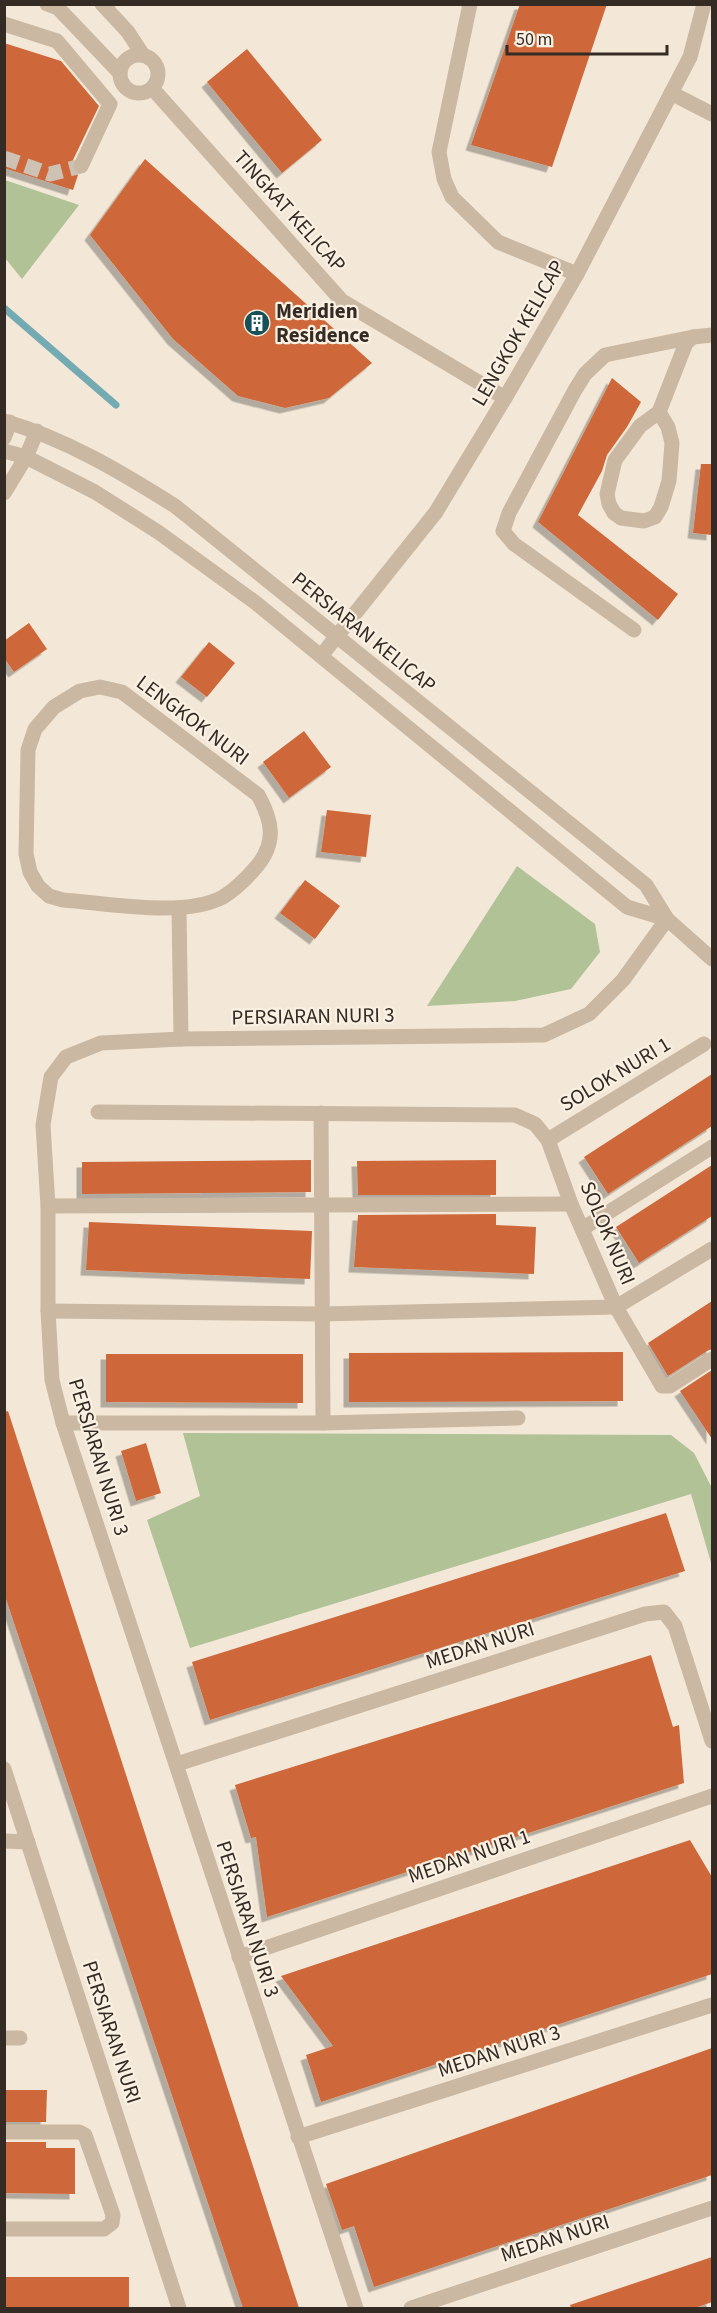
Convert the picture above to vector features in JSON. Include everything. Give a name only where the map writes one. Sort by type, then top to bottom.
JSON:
[{"type":"street","points":[[47,4],[58,8],[120,73],[123,84],[131,91],[142,93],[152,88],[158,79],[158,68],[153,60],[143,55],[128,32],[102,4]]},
{"type":"street","points":[[470,4],[439,152],[444,179],[452,197],[498,242],[577,274]]},
{"type":"street","name":"LENGKOK KELICAP","points":[[321,656],[436,512],[505,398],[577,274],[690,57],[704,4]]},
{"type":"street","points":[[4,24],[57,41],[110,104],[81,166]]},
{"type":"street","points":[[120,73],[124,63],[133,56],[143,55]]},
{"type":"street","name":"TINGKAT KELICAP","points":[[152,88],[342,301],[505,398]]},
{"type":"street","points":[[671,93],[712,114]]},
{"type":"street","points":[[634,630],[514,544],[503,531],[509,513],[585,374],[605,355],[712,335]]},
{"type":"street","points":[[659,412],[668,428],[672,443],[669,481],[661,507],[655,517],[644,521],[621,518],[614,513],[607,494],[615,460],[640,426],[659,412],[686,343],[693,337]]},
{"type":"street","points":[[4,438],[7,421]]},
{"type":"street","name":"PERSIARAN KELICAP","points":[[7,421],[37,431],[110,465],[175,506],[646,885],[667,919],[712,959]]},
{"type":"street","points":[[4,493],[26,457],[37,431]]},
{"type":"street","name":"PERSIARAN KELICAP","points":[[4,451],[26,457],[95,492],[158,532],[256,603],[627,907],[667,919]]},
{"type":"street","name":"LENGKOK NURI","points":[[100,687],[122,692],[258,795],[268,812],[272,837],[262,860],[244,881],[221,898],[179,909],[63,900],[49,896],[38,886],[30,872],[26,854],[28,750],[35,729],[54,708],[80,691],[100,687]]},
{"type":"street","points":[[179,909],[182,1039]]},
{"type":"street","name":"PERSIARAN NURI 3","points":[[356,2308],[63,1424],[52,1380],[48,1311],[48,1206],[43,1125],[51,1077],[66,1057],[101,1043],[182,1039],[544,1035],[589,1014],[623,980],[667,919]]},
{"type":"street","name":"SOLOK NURI 1","points":[[548,1140],[704,1044]]},
{"type":"street","name":"SOLOK NURI","points":[[48,1311],[322,1314],[616,1307],[571,1204],[548,1140],[536,1124],[515,1115],[98,1112]]},
{"type":"street","points":[[321,1113],[323,1423]]},
{"type":"street","points":[[582,1229],[712,1147]]},
{"type":"street","points":[[48,1206],[571,1204]]},
{"type":"street","points":[[712,1249],[616,1307],[662,1386],[670,1386],[712,1359]]},
{"type":"street","points":[[63,1424],[323,1423],[518,1418]]},
{"type":"street","name":"MEDAN NURI","points":[[177,1764],[645,1614],[664,1612],[675,1626],[712,1741]]},
{"type":"street","name":"PERSIARAN NURI","points":[[4,1769],[179,2308]]},
{"type":"street","name":"MEDAN NURI 1","points":[[239,1957],[712,1796]]},
{"type":"street","points":[[4,1841],[28,1842]]},
{"type":"street","name":"MEDAN NURI 3","points":[[298,2137],[712,2005]]},
{"type":"street","points":[[4,2038],[20,2038]]},
{"type":"street","points":[[4,2132],[79,2132],[85,2135],[113,2215],[112,2223],[104,2229],[4,2229]]},
{"type":"street","name":"MEDAN NURI","points":[[411,2308],[712,2208]]},
{"type":"green space","points":[[5,180],[79,205],[22,279],[5,258]]},
{"type":"green space","points":[[517,866],[595,924],[600,952],[571,989],[515,1001],[427,1006]]},
{"type":"green space","points":[[183,1433],[671,1435],[694,1453],[712,1488],[712,1566],[691,1494],[190,1648],[147,1520],[200,1496]]},
{"type":"building","points":[[520,4],[607,4],[552,167],[471,145]]},
{"type":"building","points":[[4,43],[61,61],[99,106],[72,162],[73,171],[78,175],[73,190],[4,168]]},
{"type":"building","points":[[247,49],[322,140],[282,173],[207,82]]},
{"type":"building","points":[[145,159],[372,363],[329,398],[285,408],[238,396],[173,339],[90,235]]},
{"type":"building","points":[[612,378],[641,402],[607,455],[602,471],[578,515],[678,594],[658,620],[538,522]]},
{"type":"building","points":[[701,464],[712,464],[712,535],[693,533]]},
{"type":"building","points":[[29,623],[47,649],[14,672],[4,658],[4,641]]},
{"type":"building","points":[[209,642],[235,663],[207,697],[181,677]]},
{"type":"building","points":[[304,731],[331,767],[289,798],[263,762]]},
{"type":"building","points":[[327,810],[371,815],[366,857],[321,852]]},
{"type":"building","points":[[305,880],[340,906],[315,939],[280,913]]},
{"type":"building","points":[[712,1074],[712,1126],[608,1194],[584,1157]]},
{"type":"building","points":[[311,1160],[311,1192],[82,1194],[82,1162]]},
{"type":"building","points":[[496,1160],[496,1195],[358,1195],[357,1161]]},
{"type":"building","points":[[712,1165],[712,1216],[639,1263],[616,1227]]},
{"type":"building","points":[[496,1214],[496,1225],[536,1227],[534,1274],[354,1267],[358,1215]]},
{"type":"building","points":[[89,1222],[312,1231],[310,1279],[86,1270]]},
{"type":"building","points":[[712,1301],[712,1349],[668,1376],[648,1343]]},
{"type":"building","points":[[623,1352],[623,1401],[349,1402],[349,1353]]},
{"type":"building","points":[[106,1354],[303,1354],[303,1403],[106,1402]]},
{"type":"building","points":[[712,1370],[712,1439],[680,1391]]},
{"type":"building","points":[[8,1411],[299,2308],[243,2308],[4,1593],[4,1412]]},
{"type":"building","points":[[146,1443],[161,1493],[136,1501],[121,1451]]},
{"type":"building","points":[[666,1513],[685,1571],[210,1720],[192,1662]]},
{"type":"building","points":[[651,1655],[673,1727],[679,1725],[684,1783],[267,1917],[256,1837],[251,1838],[235,1785]]},
{"type":"building","points":[[690,1840],[712,1877],[712,1974],[321,2102],[306,2055],[333,2046],[281,1976]]},
{"type":"building","points":[[712,2048],[712,2175],[374,2287],[354,2226],[342,2230],[326,2184]]},
{"type":"building","points":[[4,2090],[47,2090],[46,2122],[4,2122]]},
{"type":"building","points":[[4,2142],[46,2142],[46,2148],[75,2148],[75,2194],[4,2193]]},
{"type":"building","points":[[712,2257],[712,2302],[695,2308],[571,2308],[570,2305]]},
{"type":"building","points":[[4,2277],[129,2277],[129,2308],[4,2308]]},
{"type":"waterway","points":[[4,308],[116,405]]},
{"type":"tunnel","points":[[4,158],[50,174],[81,166]]},
{"type":"place","name":"Meridien Residence","points":[[257,323]]}]
